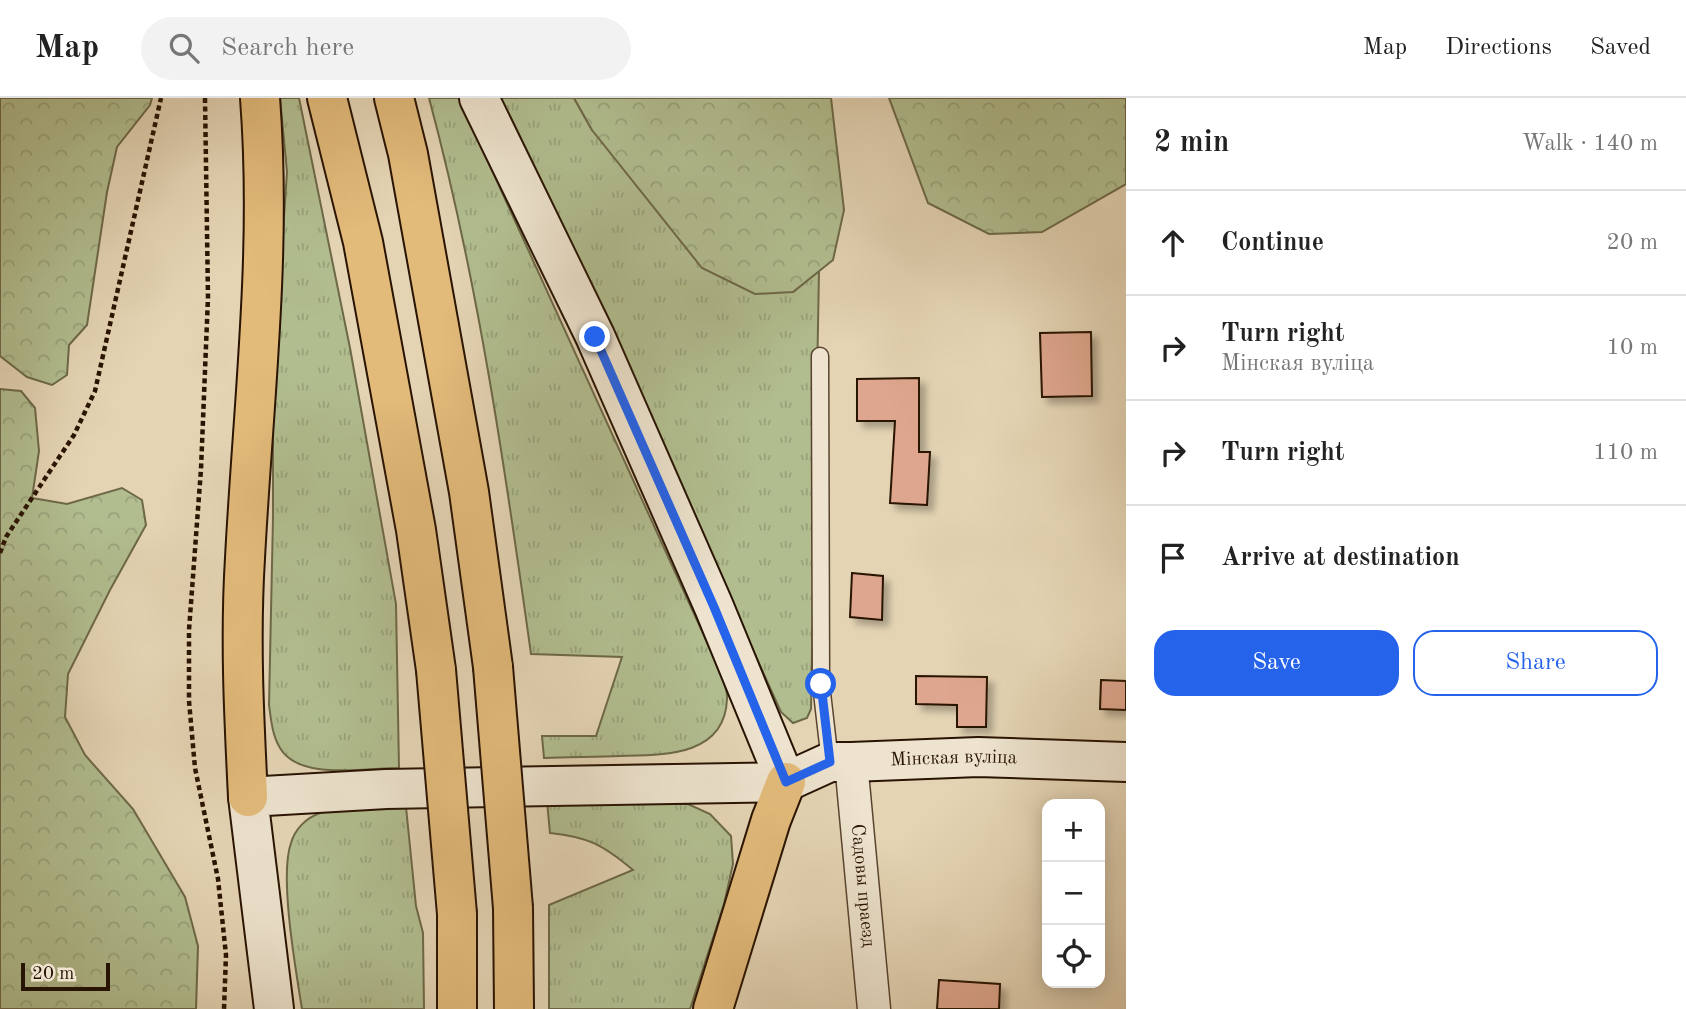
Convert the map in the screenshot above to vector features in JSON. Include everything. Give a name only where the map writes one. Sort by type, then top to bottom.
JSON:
[{"type":"highway","points":[[248,797],[242,681],[244,562],[265,213],[260,98]]},
{"type":"highway","points":[[327,98],[363,242],[416,530],[436,670],[457,914],[457,1009]]},
{"type":"highway","points":[[394,98],[408,154],[469,492],[493,667],[513,908],[514,1009]]},
{"type":"highway","points":[[713,1009],[771,820],[786,782]]},
{"type":"street","points":[[274,1009],[248,797],[386,789],[786,782],[714,607],[595,337],[479,98]]},
{"type":"street","name":"Мінская вуліца","points":[[786,782],[841,762],[978,757],[1126,762]]},
{"type":"street","name":"Садовы праезд","points":[[841,762],[874,1009]]},
{"type":"lane","points":[[820,356],[821,684],[841,762]]},
{"type":"path","points":[[0,553],[6,537],[74,435],[95,391],[161,98]]},
{"type":"path","points":[[205,98],[208,297],[201,468],[189,630],[189,701],[195,768],[218,879],[226,955],[224,1009]]},
{"type":"green space","points":[[0,98],[152,98],[150,105],[117,147],[107,192],[87,325],[69,345],[67,375],[52,385],[27,377],[0,356]]},
{"type":"green space","points":[[280,98],[299,98],[350,348],[396,604],[399,768],[334,770],[302,765],[289,758],[280,748],[271,721],[273,379],[287,172]]},
{"type":"green space","points":[[429,98],[459,98],[721,673],[727,696],[724,718],[715,732],[689,749],[655,755],[544,758],[542,736],[596,736],[622,657],[531,654],[489,374],[462,236]]},
{"type":"green space","points":[[500,98],[574,98],[592,130],[793,292],[819,271],[811,709],[807,718],[793,723],[781,712],[558,219]]},
{"type":"green space","points":[[574,98],[831,98],[844,210],[833,260],[793,292],[755,294],[702,268],[592,130]]},
{"type":"green space","points":[[889,98],[1126,98],[1126,184],[1042,232],[989,234],[928,203]]},
{"type":"green space","points":[[0,389],[21,391],[35,408],[39,451],[32,498],[67,504],[122,488],[142,500],[146,525],[68,674],[65,717],[85,755],[133,809],[185,897],[198,946],[196,1009],[0,1009]]},
{"type":"green space","points":[[547,801],[688,804],[710,814],[731,836],[733,864],[724,904],[690,1009],[549,1009],[549,905],[633,870],[595,844],[550,833]]},
{"type":"green space","points":[[406,807],[416,906],[423,933],[424,1009],[302,1009],[287,878],[288,858],[295,833],[310,818],[327,811]]},
{"type":"building","points":[[1091,332],[1092,396],[1042,397],[1040,333]]},
{"type":"building","points":[[919,378],[919,452],[930,452],[927,505],[890,503],[895,421],[857,421],[857,379]]},
{"type":"building","points":[[852,573],[883,576],[882,620],[850,617]]},
{"type":"building","points":[[916,676],[987,677],[986,727],[957,727],[957,705],[916,704]]},
{"type":"building","points":[[1101,680],[1126,681],[1126,710],[1100,709]]},
{"type":"building","points":[[939,980],[1000,984],[999,1009],[937,1009]]},
{"type":"route","points":[[595,337],[714,607],[786,782],[830,762],[821,684]]}]
